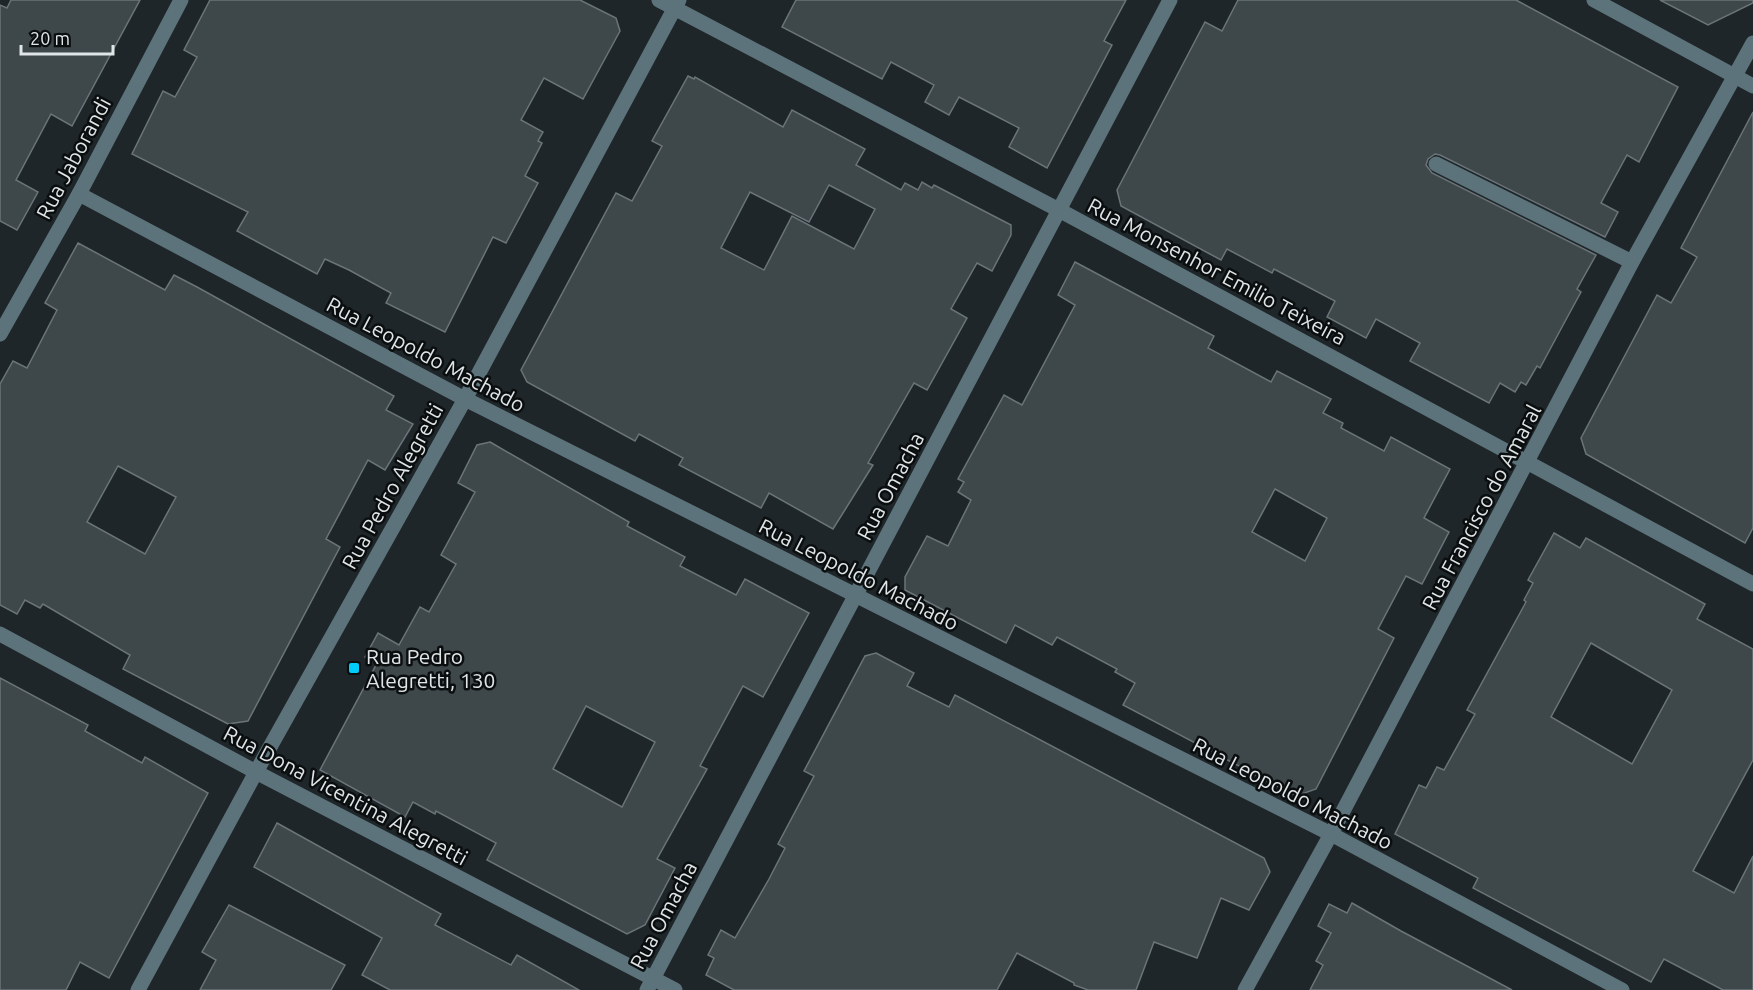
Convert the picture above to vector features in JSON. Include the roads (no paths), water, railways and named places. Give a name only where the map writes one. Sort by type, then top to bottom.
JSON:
[{"type":"street","name":"Rua Jaborandi","points":[[0,334],[79,194],[181,0]]},
{"type":"street","name":"Rua Monsenhor Emilio Teixeira","points":[[659,0],[676,4],[1753,584]]},
{"type":"street","name":"Rua Omacha","points":[[650,984],[1170,0]]},
{"type":"street","points":[[1594,0],[1753,86]]},
{"type":"street","name":"Rua Pedro Alegretti","points":[[138,990],[256,772],[465,399],[676,4]]},
{"type":"street","name":"Rua Francisco do Amaral","points":[[1245,990],[1331,834],[1528,464],[1632,262],[1753,43]]},
{"type":"street","points":[[1436,164],[1632,262]]},
{"type":"street","name":"Rua Leopoldo Machado","points":[[79,194],[465,399],[1331,834],[1622,990]]},
{"type":"street","name":"Rua Dona Vicentina Alegretti","points":[[0,634],[650,984],[675,990]]},
{"type":"place","name":"Rua Pedro Alegretti, 130","points":[[354,668]]}]
